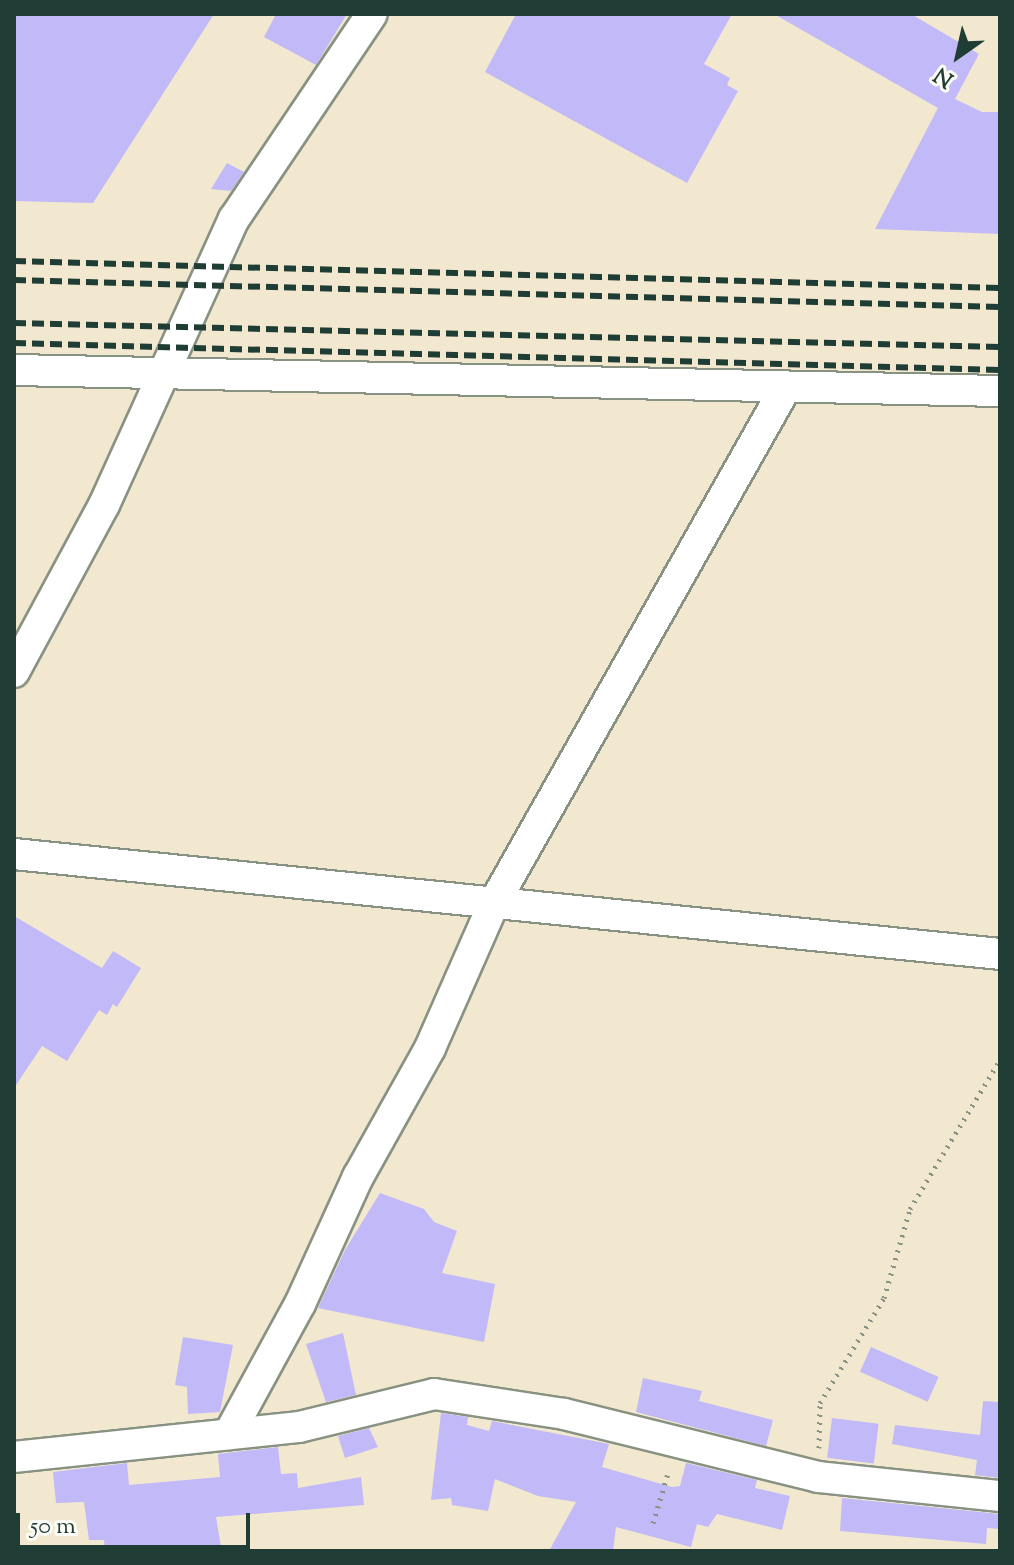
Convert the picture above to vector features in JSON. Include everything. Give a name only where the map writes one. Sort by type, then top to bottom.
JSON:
[{"type":"street","points":[[14,672],[104,505],[234,219],[372,14]]},
{"type":"street","points":[[14,370],[1000,391]]},
{"type":"street","points":[[229,1434],[300,1304],[358,1177],[430,1048],[493,905],[786,387]]},
{"type":"street","points":[[14,854],[493,905],[1000,954]]},
{"type":"street","points":[[14,1457],[299,1427],[434,1394],[564,1414],[818,1477],[1000,1496]]},
{"type":"path","points":[[818,1477],[820,1403],[884,1298],[910,1209],[1000,1060]]},
{"type":"path","points":[[653,1523],[663,1482],[682,1444]]},
{"type":"building","points":[[14,14],[214,14],[93,203],[14,201]]},
{"type":"building","points":[[276,14],[347,14],[316,65],[264,37]]},
{"type":"building","points":[[516,14],[732,14],[704,64],[730,78],[727,85],[738,91],[687,183],[485,72]]},
{"type":"building","points":[[774,14],[911,14],[979,54],[955,99],[982,112],[1000,112],[1000,234],[875,229],[938,108]]},
{"type":"building","points":[[227,163],[244,172],[231,191],[211,189]]},
{"type":"building","points":[[14,916],[102,968],[113,951],[141,968],[117,1007],[113,1004],[107,1015],[99,1010],[67,1061],[42,1046],[14,1088]]},
{"type":"building","points":[[380,1193],[424,1209],[434,1222],[457,1231],[442,1273],[495,1284],[484,1342],[318,1308],[345,1250]]},
{"type":"building","points":[[343,1333],[356,1395],[326,1402],[306,1344]]},
{"type":"building","points":[[183,1337],[233,1345],[220,1412],[188,1414],[187,1387],[175,1385]]},
{"type":"building","points":[[871,1347],[939,1377],[928,1402],[860,1372]]},
{"type":"building","points":[[643,1378],[702,1391],[699,1401],[773,1420],[766,1446],[636,1412]]},
{"type":"building","points":[[983,1401],[1000,1402],[1000,1478],[975,1475],[977,1460],[892,1444],[895,1425],[980,1435]]},
{"type":"building","points":[[441,1413],[468,1417],[467,1425],[489,1431],[492,1421],[609,1444],[602,1467],[672,1487],[680,1486],[686,1463],[757,1480],[755,1488],[790,1496],[782,1530],[717,1514],[708,1527],[697,1524],[691,1547],[616,1527],[613,1551],[549,1551],[576,1502],[538,1496],[495,1479],[488,1511],[452,1505],[451,1498],[431,1500]]},
{"type":"building","points":[[832,1418],[879,1424],[874,1463],[827,1458]]},
{"type":"building","points":[[369,1428],[378,1447],[345,1458],[338,1436]]},
{"type":"building","points":[[278,1447],[281,1474],[297,1473],[298,1488],[361,1477],[364,1505],[216,1517],[221,1547],[105,1551],[104,1540],[89,1540],[84,1502],[56,1503],[53,1472],[127,1463],[129,1485],[220,1477],[218,1454]]},
{"type":"building","points":[[842,1498],[1000,1514],[1000,1529],[987,1528],[986,1544],[840,1531]]},
{"type":"railway","points":[[14,261],[1000,288]]},
{"type":"railway","points":[[14,280],[1000,307]]},
{"type":"railway","points":[[14,323],[1000,347]]},
{"type":"railway","points":[[14,343],[1000,370]]}]
